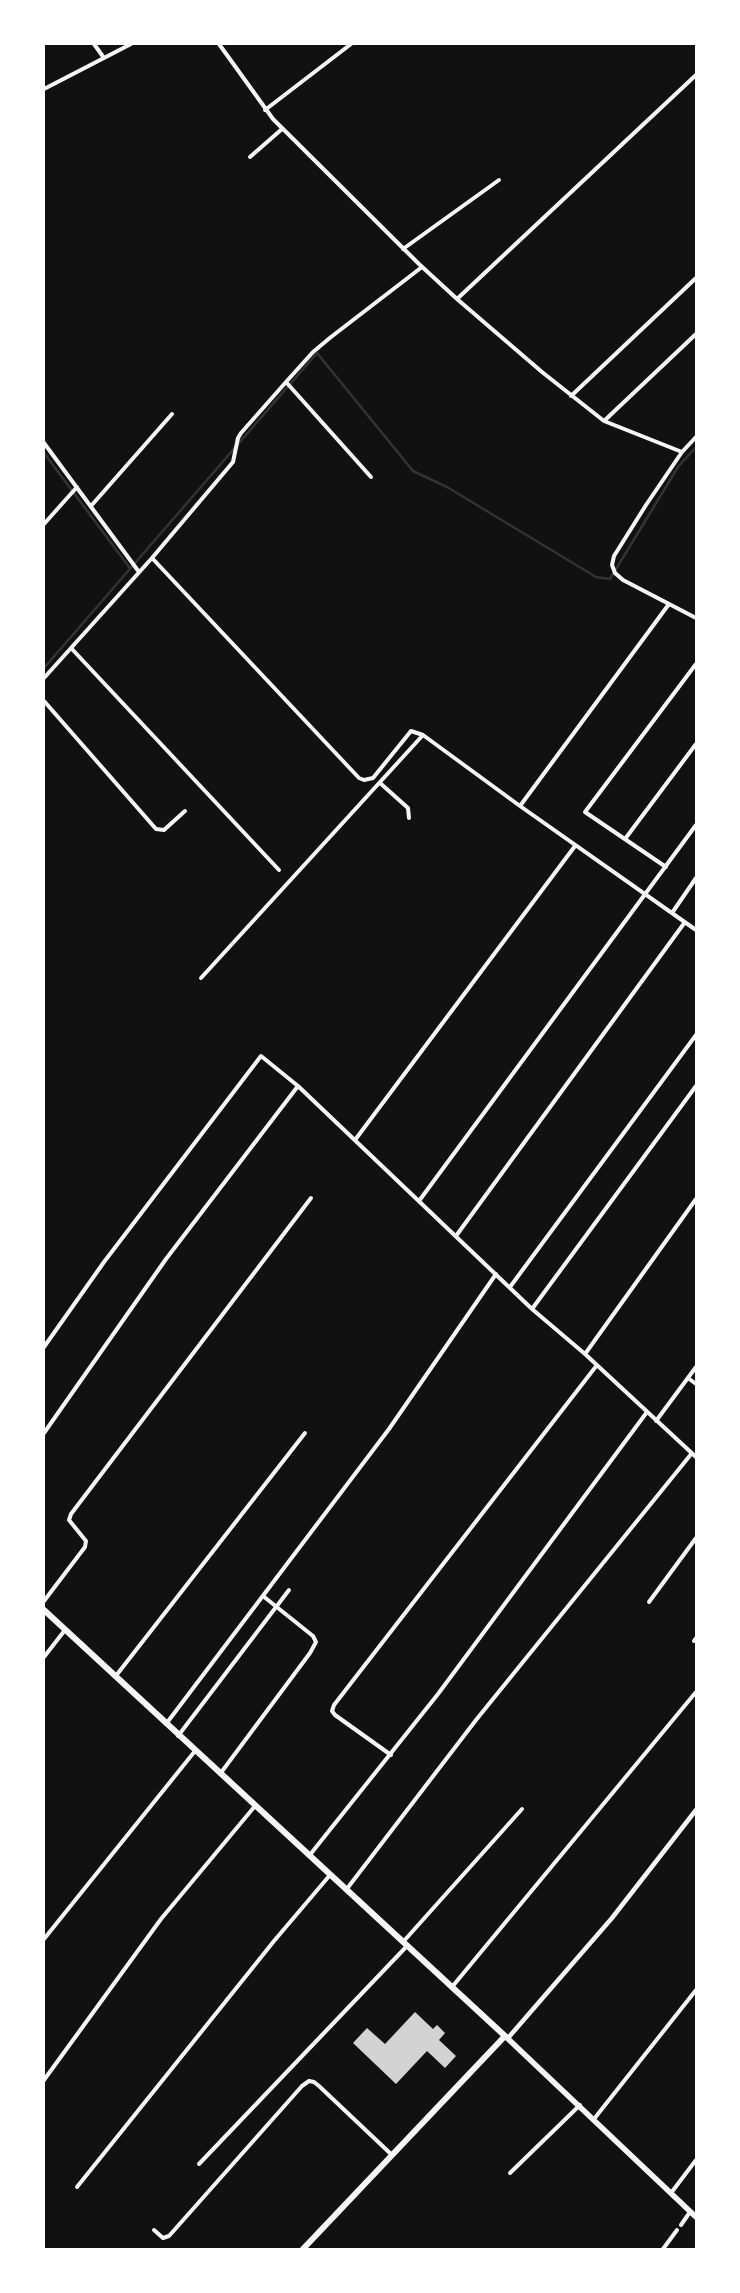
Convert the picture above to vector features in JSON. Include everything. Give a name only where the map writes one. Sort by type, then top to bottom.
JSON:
[{"type":"highway","points":[[44,1610],[178,1736],[506,2037],[304,2249]]},
{"type":"main road","points":[[506,2037],[580,2105],[696,2217]]},
{"type":"street","points":[[94,44],[104,58]]},
{"type":"street","points":[[44,89],[131,44]]},
{"type":"street","points":[[219,44],[265,110],[282,129],[403,249],[458,299],[571,396],[604,421],[682,452]]},
{"type":"street","points":[[265,110],[351,44]]},
{"type":"street","points":[[458,299],[696,75]]},
{"type":"street","points":[[250,157],[282,129]]},
{"type":"street","points":[[403,249],[499,180]]},
{"type":"street","points":[[44,678],[152,558],[233,462],[238,438],[241,433],[286,382],[325,342],[422,266]]},
{"type":"street","points":[[571,396],[696,278]]},
{"type":"street","points":[[604,421],[696,334]]},
{"type":"street","points":[[286,382],[371,477]]},
{"type":"street","points":[[91,506],[172,414]]},
{"type":"street","points":[[696,437],[682,452],[614,556],[612,565],[615,573],[623,580],[696,618]]},
{"type":"street","points":[[44,442],[139,572]]},
{"type":"street","points":[[44,524],[77,487]]},
{"type":"street","points":[[152,558],[359,778],[368,780],[373,778],[411,732],[416,731],[575,846],[696,930]]},
{"type":"street","points":[[520,806],[669,604]]},
{"type":"street","points":[[71,648],[278,870]]},
{"type":"street","points":[[666,867],[585,812],[696,664]]},
{"type":"street","points":[[44,701],[156,828],[164,830],[185,811]]},
{"type":"street","points":[[201,978],[423,735]]},
{"type":"street","points":[[625,839],[696,744]]},
{"type":"street","points":[[380,783],[408,808],[409,818]]},
{"type":"street","points":[[419,1201],[696,825]]},
{"type":"street","points":[[355,1140],[575,846]]},
{"type":"street","points":[[672,913],[696,878]]},
{"type":"street","points":[[456,1236],[685,922]]},
{"type":"street","points":[[510,1288],[696,1035]]},
{"type":"street","points":[[44,1347],[104,1262],[258,1058],[264,1057],[298,1086],[532,1309],[585,1354],[696,1457]]},
{"type":"street","points":[[44,1433],[166,1259],[298,1086]]},
{"type":"street","points":[[532,1309],[696,1086]]},
{"type":"street","points":[[44,1601],[85,1547],[86,1541],[69,1520],[71,1514],[311,1198]]},
{"type":"street","points":[[585,1354],[696,1200]]},
{"type":"street","points":[[166,1724],[389,1428],[496,1274]]},
{"type":"street","points":[[391,1755],[335,1715],[332,1712],[334,1705],[597,1365]]},
{"type":"street","points":[[656,1421],[696,1367]]},
{"type":"street","points":[[688,1378],[696,1384]]},
{"type":"street","points":[[309,1856],[391,1755],[568,1521],[647,1412]]},
{"type":"street","points":[[115,1677],[304,1433]]},
{"type":"street","points":[[346,1890],[476,1720],[692,1453]]},
{"type":"street","points":[[649,1602],[696,1538]]},
{"type":"street","points":[[178,1736],[288,1590]]},
{"type":"street","points":[[220,1774],[310,1653],[316,1642],[313,1636],[263,1596]]},
{"type":"street","points":[[44,1657],[65,1630]]},
{"type":"street","points":[[452,1987],[696,1692]]},
{"type":"street","points":[[44,1939],[195,1751]]},
{"type":"street","points":[[44,2080],[161,1919],[255,1806]]},
{"type":"street","points":[[199,2164],[405,1944],[522,1809]]},
{"type":"street","points":[[506,2037],[612,1918],[696,1810]]},
{"type":"street","points":[[77,2187],[274,1941],[330,1875]]},
{"type":"street","points":[[594,2119],[696,1990]]},
{"type":"street","points":[[154,2230],[164,2238],[169,2236],[302,2086],[309,2081],[319,2086],[392,2155]]},
{"type":"street","points":[[510,2173],[580,2105]]},
{"type":"street","points":[[671,2193],[696,2160]]},
{"type":"street","points":[[681,2225],[690,2212]]},
{"type":"street","points":[[663,2249],[677,2230]]},
{"type":"building","points":[[415,2012],[433,2029],[437,2025],[445,2033],[439,2040],[456,2056],[445,2068],[427,2051],[396,2084],[353,2043],[367,2028],[385,2044]]},
{"type":"waterway","points":[[44,668],[317,353],[413,471],[447,487],[596,577],[610,579],[678,467],[696,447]]},
{"type":"waterway","points":[[44,453],[129,567]]}]
